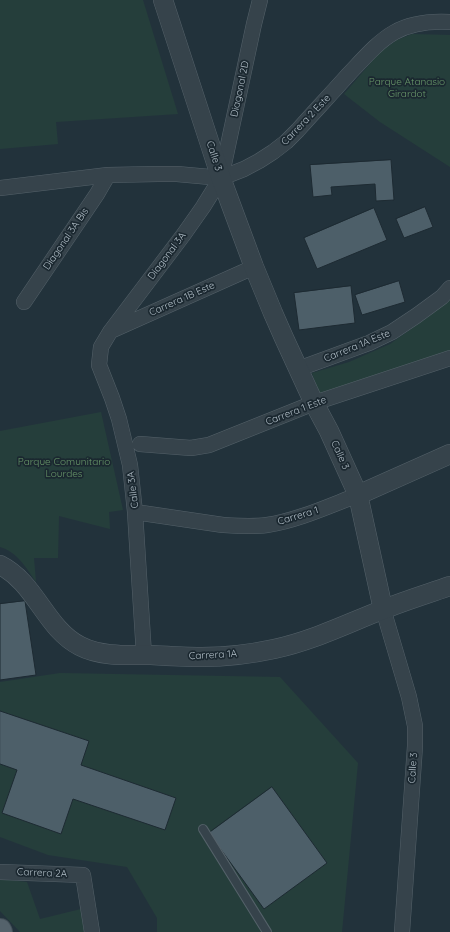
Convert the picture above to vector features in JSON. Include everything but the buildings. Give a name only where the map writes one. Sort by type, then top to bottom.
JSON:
[{"type":"street","name":"Calle 3","points":[[163,0],[221,178],[254,267],[298,369],[329,431],[358,495],[384,609],[415,726],[415,746],[402,932]]},
{"type":"street","name":"Diagonal 2D","points":[[221,178],[260,0]]},
{"type":"street","name":"Carrera 2 Este","points":[[2,191],[108,175],[177,174],[221,178],[259,161],[286,142],[373,48],[390,34],[411,25],[433,21],[450,22]]},
{"type":"street","name":"Diagonal 3A Bis","points":[[24,302],[97,194],[108,175]]},
{"type":"street","name":"Diagonal 3A","points":[[110,332],[184,234],[221,178]]},
{"type":"street","name":"Carrera 1B Este","points":[[110,332],[254,267]]},
{"type":"street","name":"Carrera 1A Este","points":[[298,369],[369,343],[392,332],[442,297],[450,288]]},
{"type":"street","name":"Calle 3A","points":[[110,332],[101,347],[99,364],[119,419],[130,466],[136,512],[144,655]]},
{"type":"street","name":"Carrera 1 Este","points":[[140,444],[191,448],[209,445],[314,403],[450,358]]},
{"type":"street","name":"Carrera 1","points":[[136,512],[223,525],[267,525],[295,518],[358,495],[450,454]]},
{"type":"street","name":"Carrera 1A","points":[[0,565],[22,581],[55,626],[70,640],[89,650],[144,655],[203,657],[230,656],[274,649],[316,637],[384,609],[450,586]]},
{"type":"street","name":"Carrera 2A","points":[[0,872],[83,875],[92,932]]},
{"type":"lane","points":[[203,829],[267,932]]},
{"type":"green space","points":[[0,0],[143,0],[178,114],[56,122],[58,144],[0,149]]},
{"type":"green space","name":"Parque Atanasio Girardot","points":[[412,34],[450,35],[450,167],[380,122],[344,94],[380,52],[397,40]]},
{"type":"green space","points":[[450,299],[450,351],[319,395],[312,373],[349,362],[390,344]]},
{"type":"green space","name":"Parque Comunitario Lourdes","points":[[101,412],[123,510],[109,512],[110,529],[59,516],[58,558],[34,558],[36,582],[16,556],[0,547],[0,431]]},
{"type":"green space","points":[[60,673],[280,677],[358,763],[342,932],[157,932],[157,918],[127,867],[48,855],[0,837],[0,682]]},
{"type":"green space","points":[[0,879],[27,882],[40,919],[81,909],[86,932],[20,932],[0,911]]}]
